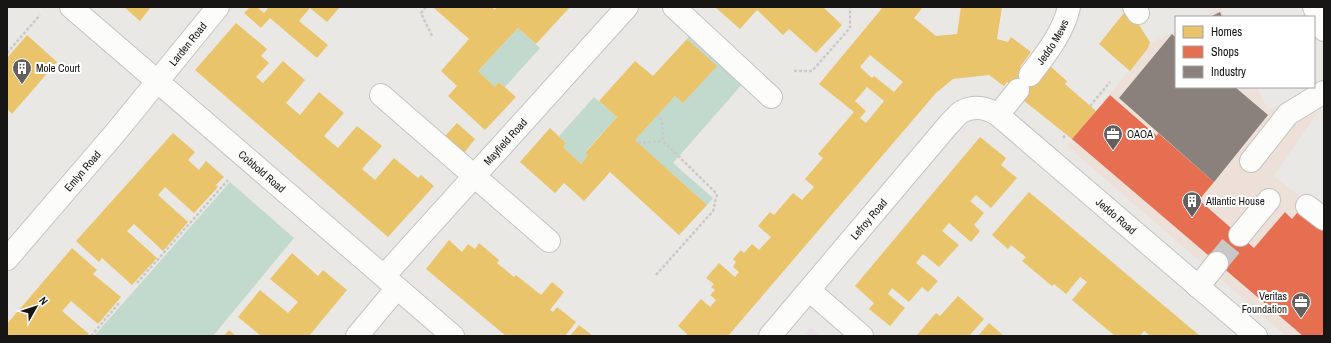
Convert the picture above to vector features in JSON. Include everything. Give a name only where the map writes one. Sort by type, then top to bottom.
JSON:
[{"type":"street","name":"Cobbold Road","points":[[71,7],[454,336]]},
{"type":"street","name":"Larden Road","points":[[156,81],[218,7]]},
{"type":"street","name":"Mayfield Road","points":[[357,336],[390,282],[474,176],[627,7]]},
{"type":"street","points":[[674,7],[772,97]]},
{"type":"street","name":"Jeddo Mews","points":[[998,115],[1050,48],[1060,31],[1070,7]]},
{"type":"street","points":[[1314,7],[1324,30]]},
{"type":"street","name":"Emlyn Road","points":[[7,259],[116,132],[156,81]]},
{"type":"street","points":[[1251,161],[1288,114],[1324,92]]},
{"type":"street","points":[[381,95],[549,241]]},
{"type":"street","name":"Jeddo Road","points":[[972,109],[982,108],[991,110],[998,115],[1256,336]]},
{"type":"street","name":"Lefroy Road","points":[[770,336],[949,124],[962,112],[972,109]]},
{"type":"street","points":[[1240,235],[1269,200]]},
{"type":"street","points":[[1307,206],[1324,219]]},
{"type":"street","points":[[1198,287],[1218,263]]},
{"type":"street","points":[[809,290],[862,336]]},
{"type":"path","points":[[426,7],[421,13],[432,36]]},
{"type":"path","points":[[794,71],[812,71],[846,34],[850,28],[850,7]]},
{"type":"path","points":[[7,53],[40,15]]},
{"type":"path","points":[[1090,106],[1110,82]]},
{"type":"path","points":[[656,275],[713,211],[717,194],[663,141],[662,120],[657,115]]},
{"type":"path","points":[[638,143],[663,141]]},
{"type":"path","points":[[137,282],[228,180]]},
{"type":"path","points":[[91,336],[120,302]]},
{"type":"shaded area","points":[[1221,8],[1225,16],[1205,16]]},
{"type":"shaded area","points":[[1175,31],[1175,88],[1257,88],[1268,110],[1321,84],[1324,103],[1274,176],[1324,215],[1324,336],[1286,336],[1067,146],[1152,42]]},
{"type":"shaded area","points":[[811,327],[821,336],[803,336]]},
{"type":"green space","points":[[518,28],[540,48],[505,87],[499,82],[495,87],[478,71]]},
{"type":"green space","points":[[693,32],[745,81],[673,163],[713,198],[707,205],[635,140],[675,96],[683,103],[716,66],[687,39]]},
{"type":"green space","points":[[594,97],[617,117],[585,152],[588,155],[581,164],[563,147],[566,143],[559,136]]},
{"type":"green space","points":[[230,182],[294,238],[213,336],[94,336]]},
{"type":"building: Homes","points":[[124,7],[151,7],[140,21]]},
{"type":"building: Homes","points":[[250,7],[257,7],[264,13],[269,7],[340,7],[327,22],[310,8],[299,21],[328,45],[317,58],[270,18],[261,28],[244,13]]},
{"type":"building: Homes","points":[[492,7],[495,10],[496,7],[570,7],[536,44],[518,28],[478,71],[495,87],[499,82],[516,97],[485,130],[448,96],[457,86],[441,71],[469,39],[434,8]]},
{"type":"building: Homes","points":[[715,7],[823,7],[842,25],[816,53],[789,29],[783,35],[757,10],[740,29]]},
{"type":"building: Homes","points":[[883,7],[923,7],[914,18],[936,36],[957,34],[961,7],[1002,7],[997,39],[1008,42],[1011,37],[1031,52],[1020,67],[1038,81],[1050,66],[1067,81],[1065,84],[1096,111],[1072,139],[1023,100],[1026,96],[1007,82],[1004,86],[989,75],[953,79],[936,93],[728,336],[686,336],[687,334],[678,326],[701,299],[710,307],[716,300],[710,295],[715,290],[711,287],[714,284],[706,278],[719,263],[735,277],[739,272],[733,267],[736,262],[733,259],[741,250],[744,253],[752,244],[759,250],[771,237],[758,226],[770,212],[774,215],[793,193],[802,200],[814,187],[805,179],[823,158],[818,154],[854,112],[819,84]],"holes":[[[870,55],[903,82],[894,92],[874,76],[872,78],[860,67]],[[867,87],[884,101],[866,123],[860,118],[866,111],[855,101]]]},
{"type":"building: Homes","points":[[1128,8],[1150,42],[1148,48],[1130,71],[1099,44]]},
{"type":"building: Homes","points":[[236,23],[267,49],[261,56],[269,63],[256,77],[263,83],[283,61],[305,80],[286,103],[300,115],[319,92],[344,113],[324,136],[338,148],[357,126],[382,146],[362,169],[375,180],[394,158],[418,178],[421,175],[434,186],[388,237],[195,70]]},
{"type":"building: Homes","name":"Mole Court","points":[[27,35],[57,62],[12,114],[7,109],[7,58]]},
{"type":"building: Homes","points":[[687,39],[717,66],[683,103],[675,96],[635,140],[707,205],[679,235],[610,172],[584,201],[564,183],[555,193],[520,162],[550,128],[566,143],[563,147],[581,164],[588,155],[585,153],[617,117],[599,101],[635,61],[653,76]]},
{"type":"building: Homes","points":[[457,123],[475,139],[464,153],[445,136]]},
{"type":"building: Homes","points":[[173,133],[195,152],[188,160],[199,170],[206,161],[224,177],[216,185],[218,187],[194,213],[165,187],[158,195],[188,222],[163,251],[134,224],[127,231],[157,258],[132,285],[102,258],[99,262],[76,241]]},
{"type":"building: Homes","points":[[980,137],[1006,158],[1001,165],[1017,178],[991,208],[976,195],[970,201],[984,213],[974,225],[980,231],[971,242],[949,223],[942,231],[959,245],[939,267],[923,254],[916,263],[938,281],[928,292],[922,287],[909,302],[892,288],[888,294],[905,308],[890,326],[869,309],[874,303],[855,286]]},
{"type":"building: Homes","points":[[1029,192],[1200,336],[1148,336],[1149,335],[1144,331],[1140,336],[1115,336],[1072,300],[1087,282],[1080,277],[1066,294],[1054,284],[1052,286],[1022,261],[1026,257],[1011,245],[1008,249],[992,235]]},
{"type":"building: Homes","points":[[449,240],[462,252],[468,244],[475,249],[479,243],[499,260],[497,263],[514,277],[516,275],[541,295],[552,282],[564,292],[550,310],[553,312],[557,307],[576,322],[565,336],[506,336],[426,269]]},
{"type":"building: Homes","points":[[72,248],[97,270],[93,274],[121,297],[98,324],[71,301],[62,311],[89,334],[87,336],[7,336],[7,324]]},
{"type":"building: Homes","points":[[292,253],[318,276],[323,270],[347,290],[309,336],[261,336],[238,317],[260,290],[288,313],[298,302],[270,279]]},
{"type":"building: Homes","points":[[958,296],[984,319],[969,336],[916,336],[936,313],[940,316]]},
{"type":"building: Homes","points":[[989,323],[1004,336],[978,336]]},
{"type":"building: Homes","points":[[579,325],[593,336],[570,336]]},
{"type":"building: Homes","points":[[229,330],[236,336],[224,336]]},
{"type":"building: Shops","points":[[1110,95],[1157,136],[1158,133],[1214,182],[1199,200],[1254,248],[1285,212],[1292,219],[1301,208],[1324,227],[1324,336],[1303,336],[1072,139]]},
{"type":"building: Industry","points":[[1220,12],[1222,16],[1212,16]]},
{"type":"building: Industry","points":[[1172,34],[1175,37],[1175,88],[1236,88],[1268,115],[1214,182],[1119,98]]},
{"type":"tunnel","points":[[1217,263],[1240,235]]},
{"type":"place","name":"Mole Court","points":[[22,85]]},
{"type":"place","name":"OAOA","points":[[1113,151]]},
{"type":"place","name":"Atlantic House","points":[[1192,218]]},
{"type":"place","name":"Veritas Foundation","points":[[1301,319]]}]
